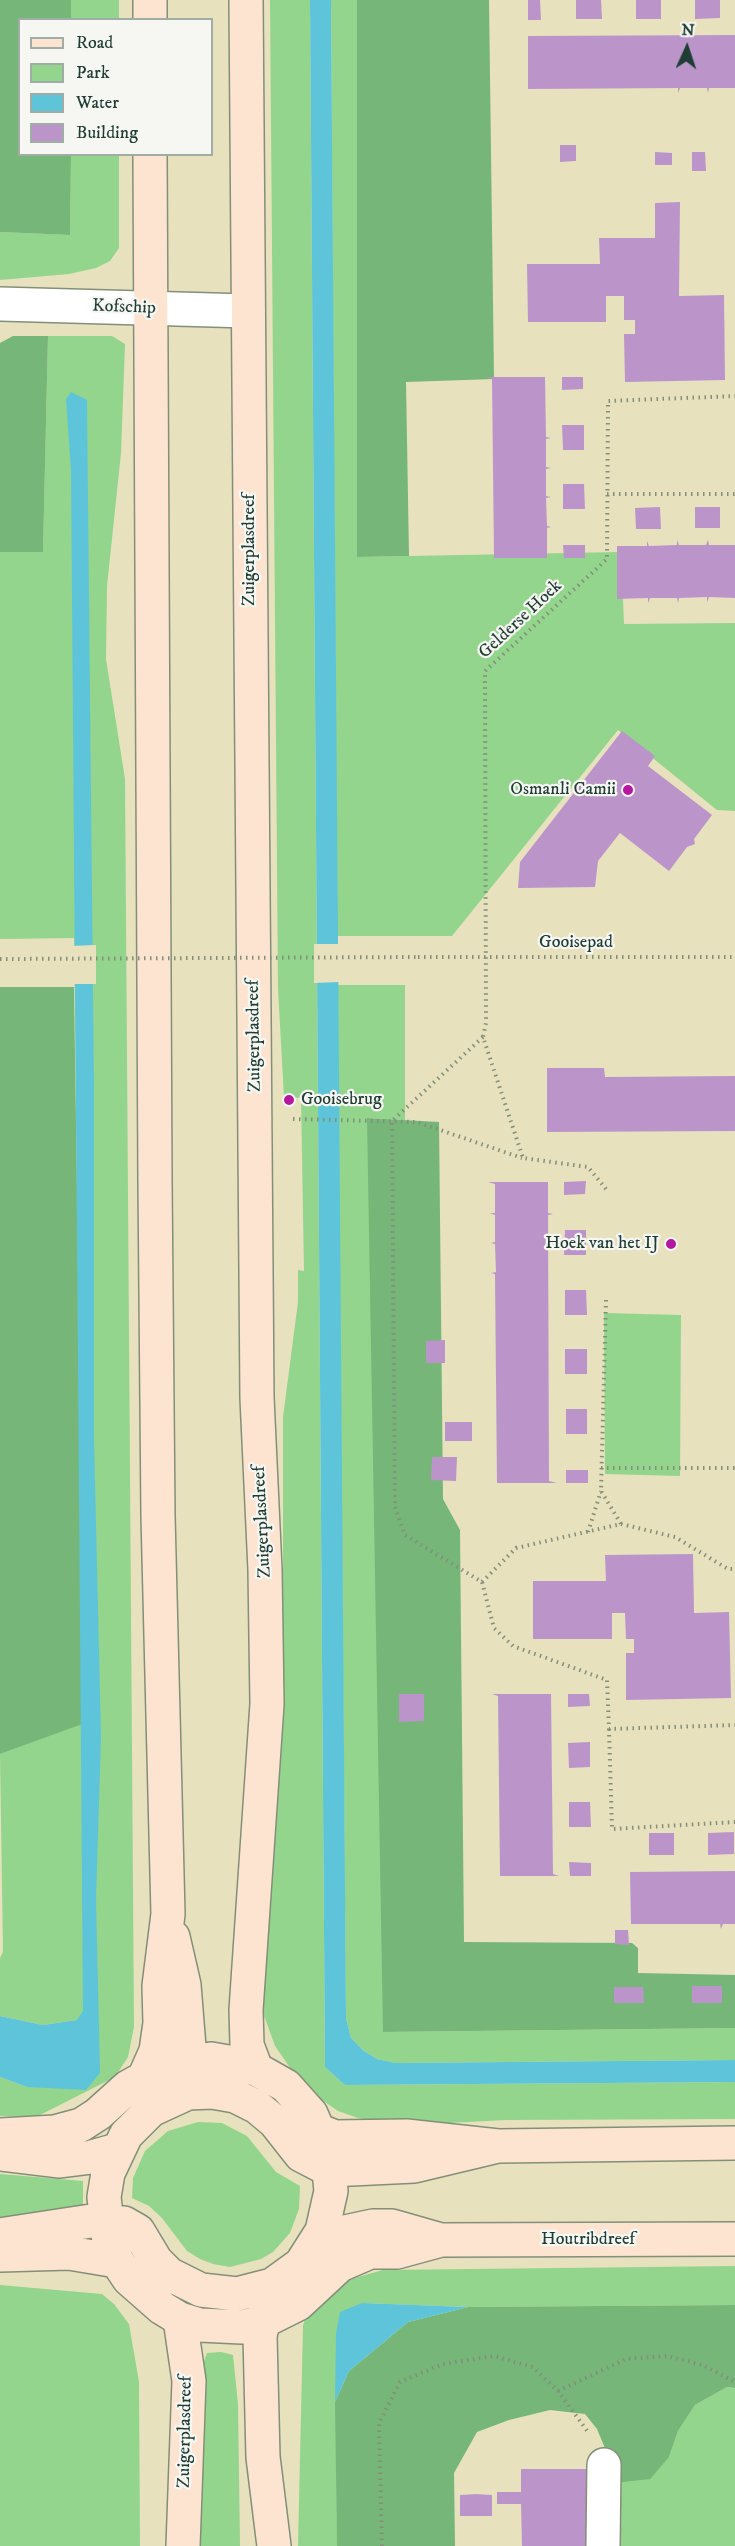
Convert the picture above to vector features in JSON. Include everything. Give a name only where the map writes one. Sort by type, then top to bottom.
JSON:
[{"type":"main road","points":[[150,0],[150,18]]},
{"type":"main road","name":"Zuigerplasdreef","points":[[246,0],[257,1398],[266,1570],[267,1704],[246,2010],[247,2045],[256,2069]]},
{"type":"main road","points":[[145,2076],[156,2051],[160,2024],[159,1986],[168,1914],[158,1492],[150,156]]},
{"type":"main road","points":[[166,2101],[183,2079],[188,2061],[184,1985],[168,1914]]},
{"type":"main road","points":[[0,2135],[55,2132],[81,2125],[145,2076],[166,2066],[188,2061],[211,2059],[256,2069],[286,2086],[300,2099],[320,2131],[330,2170],[328,2212],[320,2263],[298,2304],[262,2322],[221,2328],[180,2319],[144,2295],[117,2261],[105,2222],[104,2197],[108,2173],[117,2150],[137,2121],[166,2101],[189,2093],[212,2092],[235,2096],[257,2107],[275,2122],[301,2155],[330,2170],[414,2166],[498,2146]]},
{"type":"main road","points":[[320,2131],[335,2138],[406,2136],[498,2146],[735,2144]]},
{"type":"main road","points":[[0,2154],[60,2161],[92,2157],[117,2150]]},
{"type":"main road","points":[[0,2235],[25,2229],[105,2222],[124,2223],[138,2231],[156,2261],[169,2274],[201,2290],[237,2294],[272,2285],[301,2264],[320,2263]]},
{"type":"main road","name":"Houtribdreef","points":[[320,2263],[340,2265],[370,2252],[397,2252],[441,2240],[735,2239]]},
{"type":"main road","points":[[0,2255],[69,2253],[117,2261]]},
{"type":"main road","points":[[272,2285],[260,2336],[263,2457],[274,2546]]},
{"type":"main road","name":"Zuigerplasdreef","points":[[180,2319],[189,2381],[183,2546]]},
{"type":"street","name":"Kofschip","points":[[0,304],[249,311]]},
{"type":"street","points":[[603,2546],[604,2465]]},
{"type":"path","name":"Gelderse Hoek","points":[[483,1037],[486,1023],[485,671],[607,559],[608,401],[735,396]]},
{"type":"path","points":[[607,494],[735,494]]},
{"type":"path","name":"Gooisepad","points":[[0,959],[735,957]]},
{"type":"path","points":[[523,1158],[483,1037],[393,1121],[395,1507],[405,1535],[482,1582],[494,1628],[513,1646],[607,1680],[612,1829],[735,1822]]},
{"type":"path","points":[[291,1119],[417,1122],[523,1158],[588,1167],[606,1189]]},
{"type":"path","points":[[588,1532],[601,1491],[606,1300]]},
{"type":"path","points":[[601,1468],[735,1468]]},
{"type":"path","points":[[601,1491],[621,1524]]},
{"type":"path","points":[[482,1582],[516,1548],[621,1524],[675,1537],[728,1569],[735,1569]]},
{"type":"path","points":[[609,1729],[735,1725]]},
{"type":"path","points":[[382,2546],[379,2423],[400,2382],[443,2364],[494,2356],[533,2367],[558,2391],[587,2431],[604,2465]]},
{"type":"path","points":[[558,2391],[626,2359],[667,2356],[703,2365],[735,2382]]},
{"type":"green space","points":[[0,0],[71,0],[71,18],[18,18],[18,156],[71,156],[70,235],[0,232]]},
{"type":"green space","points":[[71,0],[119,0],[119,18],[71,18]]},
{"type":"green space","points":[[270,0],[310,0],[325,2067],[345,2085],[735,2082],[735,2119],[506,2120],[393,2126],[358,2118],[338,2111],[313,2094],[293,2072],[275,2046],[261,2007],[283,1676],[283,1417],[298,1302],[298,1270],[304,1271],[301,1098],[284,1097],[278,989]]},
{"type":"green space","points":[[331,0],[357,0],[357,557],[621,552],[624,624],[735,623],[735,811],[717,810],[618,730],[452,936],[337,936]]},
{"type":"green space","points":[[357,0],[489,0],[494,379],[406,382],[409,556],[357,557]]},
{"type":"green space","points":[[71,156],[119,156],[119,248],[110,261],[96,268],[69,274],[0,280],[0,232],[70,235]]},
{"type":"green space","points":[[13,336],[48,336],[43,552],[0,552],[0,343]]},
{"type":"green space","points":[[48,336],[112,336],[125,344],[121,453],[107,586],[106,659],[125,779],[134,2027],[128,2057],[115,2077],[36,2117],[0,2116],[0,2077],[27,2087],[77,2020],[43,2025],[0,2016],[0,1958],[3,1952],[0,1754],[85,1722],[74,938],[0,939],[0,552],[43,552]]},
{"type":"green space","points":[[337,985],[405,985],[405,1120],[368,1118],[384,2032],[735,2028],[735,2060],[395,2063],[377,2059],[364,2051],[351,2038],[346,2018]]},
{"type":"green space","points":[[0,987],[74,987],[85,1723],[0,1754]]},
{"type":"green space","points":[[367,1118],[439,1122],[443,1499],[460,1530],[464,1942],[632,1943],[638,1948],[638,1973],[735,1975],[735,2028],[383,2032]]},
{"type":"green space","points":[[604,1313],[681,1315],[680,1476],[605,1474]]},
{"type":"green space","points":[[198,2122],[222,2123],[247,2136],[276,2172],[300,2186],[299,2209],[290,2233],[273,2252],[261,2259],[230,2267],[200,2259],[187,2251],[162,2218],[149,2206],[132,2198],[133,2178],[145,2151],[168,2131]]},
{"type":"green space","points":[[0,2174],[83,2181],[83,2209],[0,2219]]},
{"type":"green space","points":[[735,2266],[735,2305],[468,2307],[362,2303],[336,2334],[337,2546],[298,2546],[303,2326],[306,2315],[338,2287],[354,2278],[383,2270]]},
{"type":"green space","points":[[0,2285],[102,2294],[114,2304],[129,2324],[139,2382],[140,2546],[0,2546]]},
{"type":"green space","points":[[735,2305],[735,2388],[727,2387],[695,2405],[678,2431],[669,2457],[650,2479],[614,2483],[614,2470],[597,2429],[585,2414],[550,2410],[509,2420],[477,2432],[454,2473],[455,2546],[337,2546],[335,2402],[349,2371],[408,2322],[468,2307]]},
{"type":"green space","points":[[221,2352],[233,2355],[238,2404],[240,2546],[198,2546],[198,2378],[207,2353]]},
{"type":"green space","points":[[727,2387],[735,2388],[735,2546],[614,2546],[614,2483],[669,2457],[678,2431],[695,2405]]},
{"type":"water","points":[[310,0],[331,0],[346,2018],[351,2038],[364,2051],[377,2059],[395,2063],[735,2060],[735,2082],[345,2085],[325,2067]]},
{"type":"water","points":[[71,392],[87,400],[94,1091],[94,1438],[101,1737],[96,1899],[100,2073],[86,2090],[27,2087],[0,2077],[0,2016],[43,2025],[77,2020],[83,2011],[71,470],[66,399]]},
{"type":"water","points":[[362,2303],[468,2307],[408,2322],[349,2371],[335,2402],[336,2334],[340,2312]]},
{"type":"pier","points":[[314,944],[340,944],[340,982],[314,983]]},
{"type":"pier","points":[[96,945],[96,984],[71,984],[70,946]]},
{"type":"building","points":[[528,0],[540,0],[541,20],[528,20]]},
{"type":"building","points":[[576,0],[601,0],[602,19],[576,19]]},
{"type":"building","points":[[636,0],[661,0],[661,19],[636,19]]},
{"type":"building","points":[[695,0],[720,0],[720,18],[695,19]]},
{"type":"building","points":[[735,35],[735,88],[709,88],[708,93],[707,88],[680,88],[678,93],[678,88],[528,89],[528,36]]},
{"type":"building","points":[[560,145],[576,145],[576,161],[560,162]]},
{"type":"building","points":[[655,152],[672,153],[672,165],[655,165]]},
{"type":"building","points":[[692,152],[705,152],[706,171],[692,171]]},
{"type":"building","points":[[680,202],[679,296],[724,295],[725,380],[625,382],[624,334],[635,334],[635,320],[624,320],[624,296],[606,296],[606,322],[528,322],[527,264],[600,264],[599,238],[655,238],[655,203]]},
{"type":"building","points":[[486,377],[545,377],[546,437],[551,438],[546,439],[546,467],[551,468],[546,469],[546,496],[551,497],[546,498],[547,526],[551,527],[547,528],[547,558],[494,558],[492,379]]},
{"type":"building","points":[[562,377],[583,377],[583,389],[562,390]]},
{"type":"building","points":[[562,425],[584,425],[584,450],[563,450]]},
{"type":"building","points":[[563,484],[584,484],[585,509],[563,509]]},
{"type":"building","points":[[660,507],[661,529],[636,529],[635,508]]},
{"type":"building","points":[[695,507],[720,507],[720,528],[695,528]]},
{"type":"building","points":[[677,540],[679,545],[706,545],[708,540],[709,545],[735,545],[735,598],[709,597],[707,602],[707,597],[679,598],[678,603],[677,598],[650,598],[648,603],[648,598],[617,599],[617,546],[647,546],[647,541],[649,546],[677,545]]},
{"type":"building","points":[[563,545],[585,545],[585,558],[564,558]]},
{"type":"building","name":"Osmanli Camii","points":[[622,731],[655,756],[648,766],[712,815],[694,839],[695,844],[687,847],[669,871],[620,833],[598,861],[595,887],[518,888],[520,862]]},
{"type":"building","points":[[547,1068],[604,1068],[605,1077],[735,1076],[735,1131],[547,1132]]},
{"type":"building","points":[[586,1181],[585,1194],[564,1195],[564,1182]]},
{"type":"building","points":[[488,1182],[548,1182],[548,1213],[553,1214],[548,1215],[549,1481],[557,1483],[497,1483],[495,1274],[491,1273],[496,1272],[495,1244],[491,1243],[495,1242],[495,1215],[490,1213],[495,1213],[495,1184]]},
{"type":"building","points":[[565,1230],[586,1230],[586,1255],[564,1255]]},
{"type":"building","points":[[565,1290],[586,1290],[587,1315],[565,1315]]},
{"type":"building","points":[[445,1340],[445,1363],[426,1363],[426,1341]]},
{"type":"building","points":[[565,1349],[587,1349],[587,1374],[565,1374]]},
{"type":"building","points":[[566,1409],[587,1409],[587,1434],[566,1434]]},
{"type":"building","points":[[445,1422],[472,1422],[472,1441],[445,1441]]},
{"type":"building","points":[[432,1457],[457,1457],[456,1481],[431,1480]]},
{"type":"building","points":[[566,1470],[588,1470],[588,1483],[566,1483]]},
{"type":"building","points":[[693,1554],[694,1613],[729,1612],[731,1698],[626,1700],[626,1653],[634,1653],[634,1639],[626,1639],[625,1613],[612,1613],[612,1639],[533,1639],[533,1581],[606,1581],[605,1555]]},
{"type":"building","points":[[399,1694],[424,1694],[424,1721],[399,1722]]},
{"type":"building","points":[[492,1694],[551,1694],[553,1874],[559,1876],[500,1876],[498,1696]]},
{"type":"building","points":[[568,1694],[589,1694],[590,1706],[568,1707]]},
{"type":"building","points":[[590,1742],[590,1767],[569,1768],[568,1743]]},
{"type":"building","points":[[569,1802],[590,1802],[591,1827],[569,1827]]},
{"type":"building","points":[[734,1832],[734,1854],[708,1855],[708,1833]]},
{"type":"building","points":[[649,1833],[674,1833],[674,1855],[649,1855]]},
{"type":"building","points":[[569,1862],[591,1863],[591,1876],[570,1876]]},
{"type":"building","points":[[735,1871],[735,1924],[723,1924],[721,1929],[720,1924],[631,1924],[630,1872]]},
{"type":"building","points":[[615,1930],[628,1930],[629,1945],[615,1944]]},
{"type":"building","points":[[692,1986],[722,1986],[722,2003],[692,2003]]},
{"type":"building","points":[[614,1987],[643,1987],[644,2003],[614,2003]]},
{"type":"building","points":[[521,2469],[589,2469],[595,2546],[522,2546],[521,2504],[497,2504],[497,2492],[521,2492]]},
{"type":"building","points":[[460,2495],[492,2495],[492,2516],[460,2516]]},
{"type":"place","name":"Osmanli Camii","points":[[628,790]]},
{"type":"place","name":"Gooisebrug","points":[[289,1100]]},
{"type":"place","name":"Hoek van het IJ","points":[[671,1244]]}]
